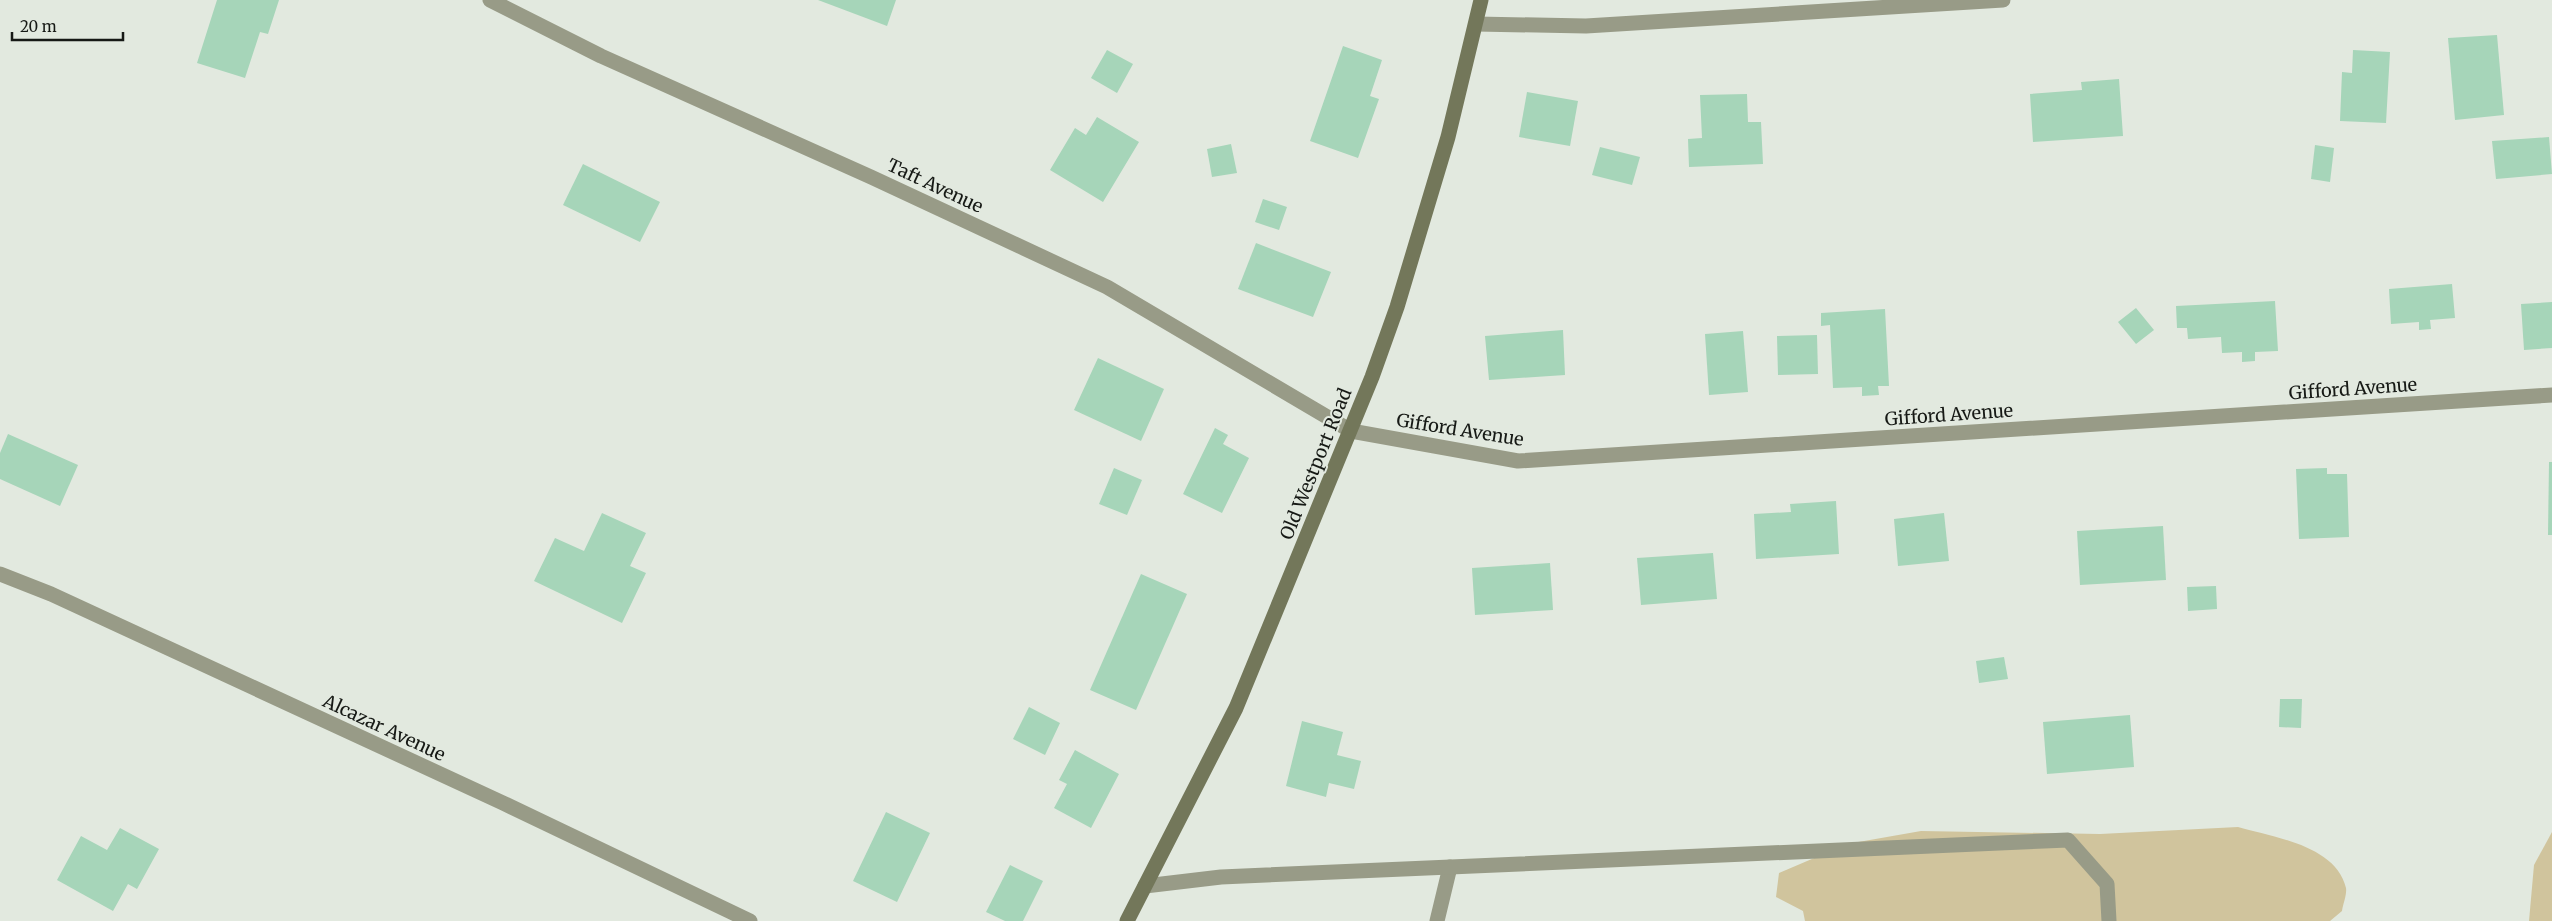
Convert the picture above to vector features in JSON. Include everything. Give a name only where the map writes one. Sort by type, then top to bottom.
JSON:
[{"type":"main road","name":"Old Westport Road","points":[[1127,921],[1236,708],[1351,431],[1397,307],[1448,136],[1481,0]]},
{"type":"street","name":"Taft Avenue","points":[[490,0],[601,56],[862,173],[1106,287],[1351,431]]},
{"type":"street","points":[[1476,24],[1586,26],[2003,0]]},
{"type":"street","name":"Gifford Avenue","points":[[1351,431],[1518,461],[2552,395]]},
{"type":"street","name":"Alcazar Avenue","points":[[0,574],[51,594],[503,803],[750,921]]},
{"type":"street","points":[[1145,886],[1221,877],[2068,840],[2107,884],[2108,921]]},
{"type":"street","points":[[1437,921],[1450,867]]},
{"type":"shaded area","points":[[2238,827],[2301,845],[2316,852],[2330,862],[2340,873],[2346,888],[2342,911],[2330,921],[1805,921],[1803,911],[1776,897],[1779,873],[1847,844],[1921,831],[2100,834]]},
{"type":"shaded area","points":[[2552,832],[2552,921],[2529,921],[2534,865]]},
{"type":"building","points":[[217,0],[279,0],[268,34],[260,32],[245,78],[197,63]]},
{"type":"building","points":[[818,0],[896,0],[887,26]]},
{"type":"building","points":[[2497,35],[2504,115],[2455,120],[2448,38]]},
{"type":"building","points":[[1343,46],[1382,60],[1370,96],[1379,99],[1358,158],[1310,141]]},
{"type":"building","points":[[1107,50],[1133,64],[1117,93],[1091,78]]},
{"type":"building","points":[[2353,50],[2390,52],[2386,123],[2340,121],[2342,72],[2352,73]]},
{"type":"building","points":[[2119,79],[2123,136],[2033,142],[2030,94],[2082,90],[2081,82]]},
{"type":"building","points":[[1527,92],[1578,101],[1570,146],[1519,137]]},
{"type":"building","points":[[1747,94],[1748,122],[1761,122],[1763,164],[1689,167],[1688,139],[1702,138],[1700,95]]},
{"type":"building","points":[[1097,117],[1139,142],[1103,202],[1050,170],[1075,128],[1086,135]]},
{"type":"building","points":[[2549,137],[2552,174],[2496,179],[2492,141]]},
{"type":"building","points":[[1231,144],[1237,173],[1212,177],[1207,149]]},
{"type":"building","points":[[2315,145],[2334,148],[2330,182],[2311,179]]},
{"type":"building","points":[[1600,147],[1640,157],[1632,185],[1592,175]]},
{"type":"building","points":[[583,164],[660,202],[640,242],[563,205]]},
{"type":"building","points":[[1263,199],[1287,207],[1279,230],[1255,222]]},
{"type":"building","points":[[1256,243],[1331,272],[1313,317],[1238,289]]},
{"type":"building","points":[[2452,284],[2455,318],[2430,320],[2431,329],[2419,330],[2419,322],[2391,324],[2389,289]]},
{"type":"building","points":[[2275,301],[2278,351],[2255,352],[2255,361],[2242,362],[2242,352],[2222,353],[2221,337],[2188,339],[2187,328],[2177,328],[2176,306]]},
{"type":"building","points":[[2552,302],[2552,348],[2524,350],[2521,304]]},
{"type":"building","points":[[2136,308],[2154,330],[2136,344],[2118,322]]},
{"type":"building","points":[[1885,309],[1889,386],[1878,386],[1879,395],[1862,396],[1862,387],[1833,388],[1830,325],[1821,326],[1821,313]]},
{"type":"building","points":[[1563,330],[1565,375],[1489,380],[1485,336]]},
{"type":"building","points":[[1743,331],[1748,392],[1709,395],[1705,334]]},
{"type":"building","points":[[1817,335],[1818,374],[1778,375],[1777,336]]},
{"type":"building","points":[[1098,358],[1164,389],[1141,441],[1074,410]]},
{"type":"building","points":[[1215,428],[1228,435],[1223,444],[1249,458],[1222,513],[1183,494]]},
{"type":"building","points":[[8,434],[78,465],[60,506],[0,479],[0,453]]},
{"type":"building","points":[[2549,462],[2552,462],[2552,535],[2548,535]]},
{"type":"building","points":[[1114,468],[1142,480],[1127,515],[1099,504]]},
{"type":"building","points":[[2327,468],[2327,474],[2347,474],[2349,537],[2299,539],[2296,469]]},
{"type":"building","points":[[1836,501],[1839,554],[1756,559],[1754,514],[1791,512],[1790,504]]},
{"type":"building","points":[[602,513],[646,533],[630,566],[646,573],[622,623],[534,581],[555,538],[584,551]]},
{"type":"building","points":[[1944,513],[1949,561],[1898,566],[1894,519]]},
{"type":"building","points":[[2163,526],[2166,580],[2080,585],[2077,531]]},
{"type":"building","points":[[1713,553],[1717,599],[1641,605],[1637,558]]},
{"type":"building","points":[[1550,563],[1553,610],[1475,615],[1472,568]]},
{"type":"building","points":[[1141,574],[1187,594],[1136,710],[1090,690]]},
{"type":"building","points":[[2216,586],[2217,609],[2188,611],[2187,587]]},
{"type":"building","points":[[2004,657],[2008,679],[1979,683],[1976,661]]},
{"type":"building","points":[[2280,699],[2302,699],[2301,728],[2279,727]]},
{"type":"building","points":[[1029,707],[1060,723],[1045,755],[1013,739]]},
{"type":"building","points":[[2130,715],[2134,767],[2047,774],[2043,722]]},
{"type":"building","points":[[1302,721],[1343,732],[1337,755],[1361,761],[1354,789],[1329,783],[1326,797],[1286,786]]},
{"type":"building","points":[[1075,750],[1119,774],[1091,828],[1054,808],[1067,784],[1059,780]]},
{"type":"building","points":[[886,812],[930,833],[897,902],[853,881]]},
{"type":"building","points":[[120,828],[159,849],[137,889],[128,884],[113,911],[57,880],[81,836],[107,850]]},
{"type":"building","points":[[1010,865],[1043,881],[1023,921],[1005,921],[986,912]]}]
